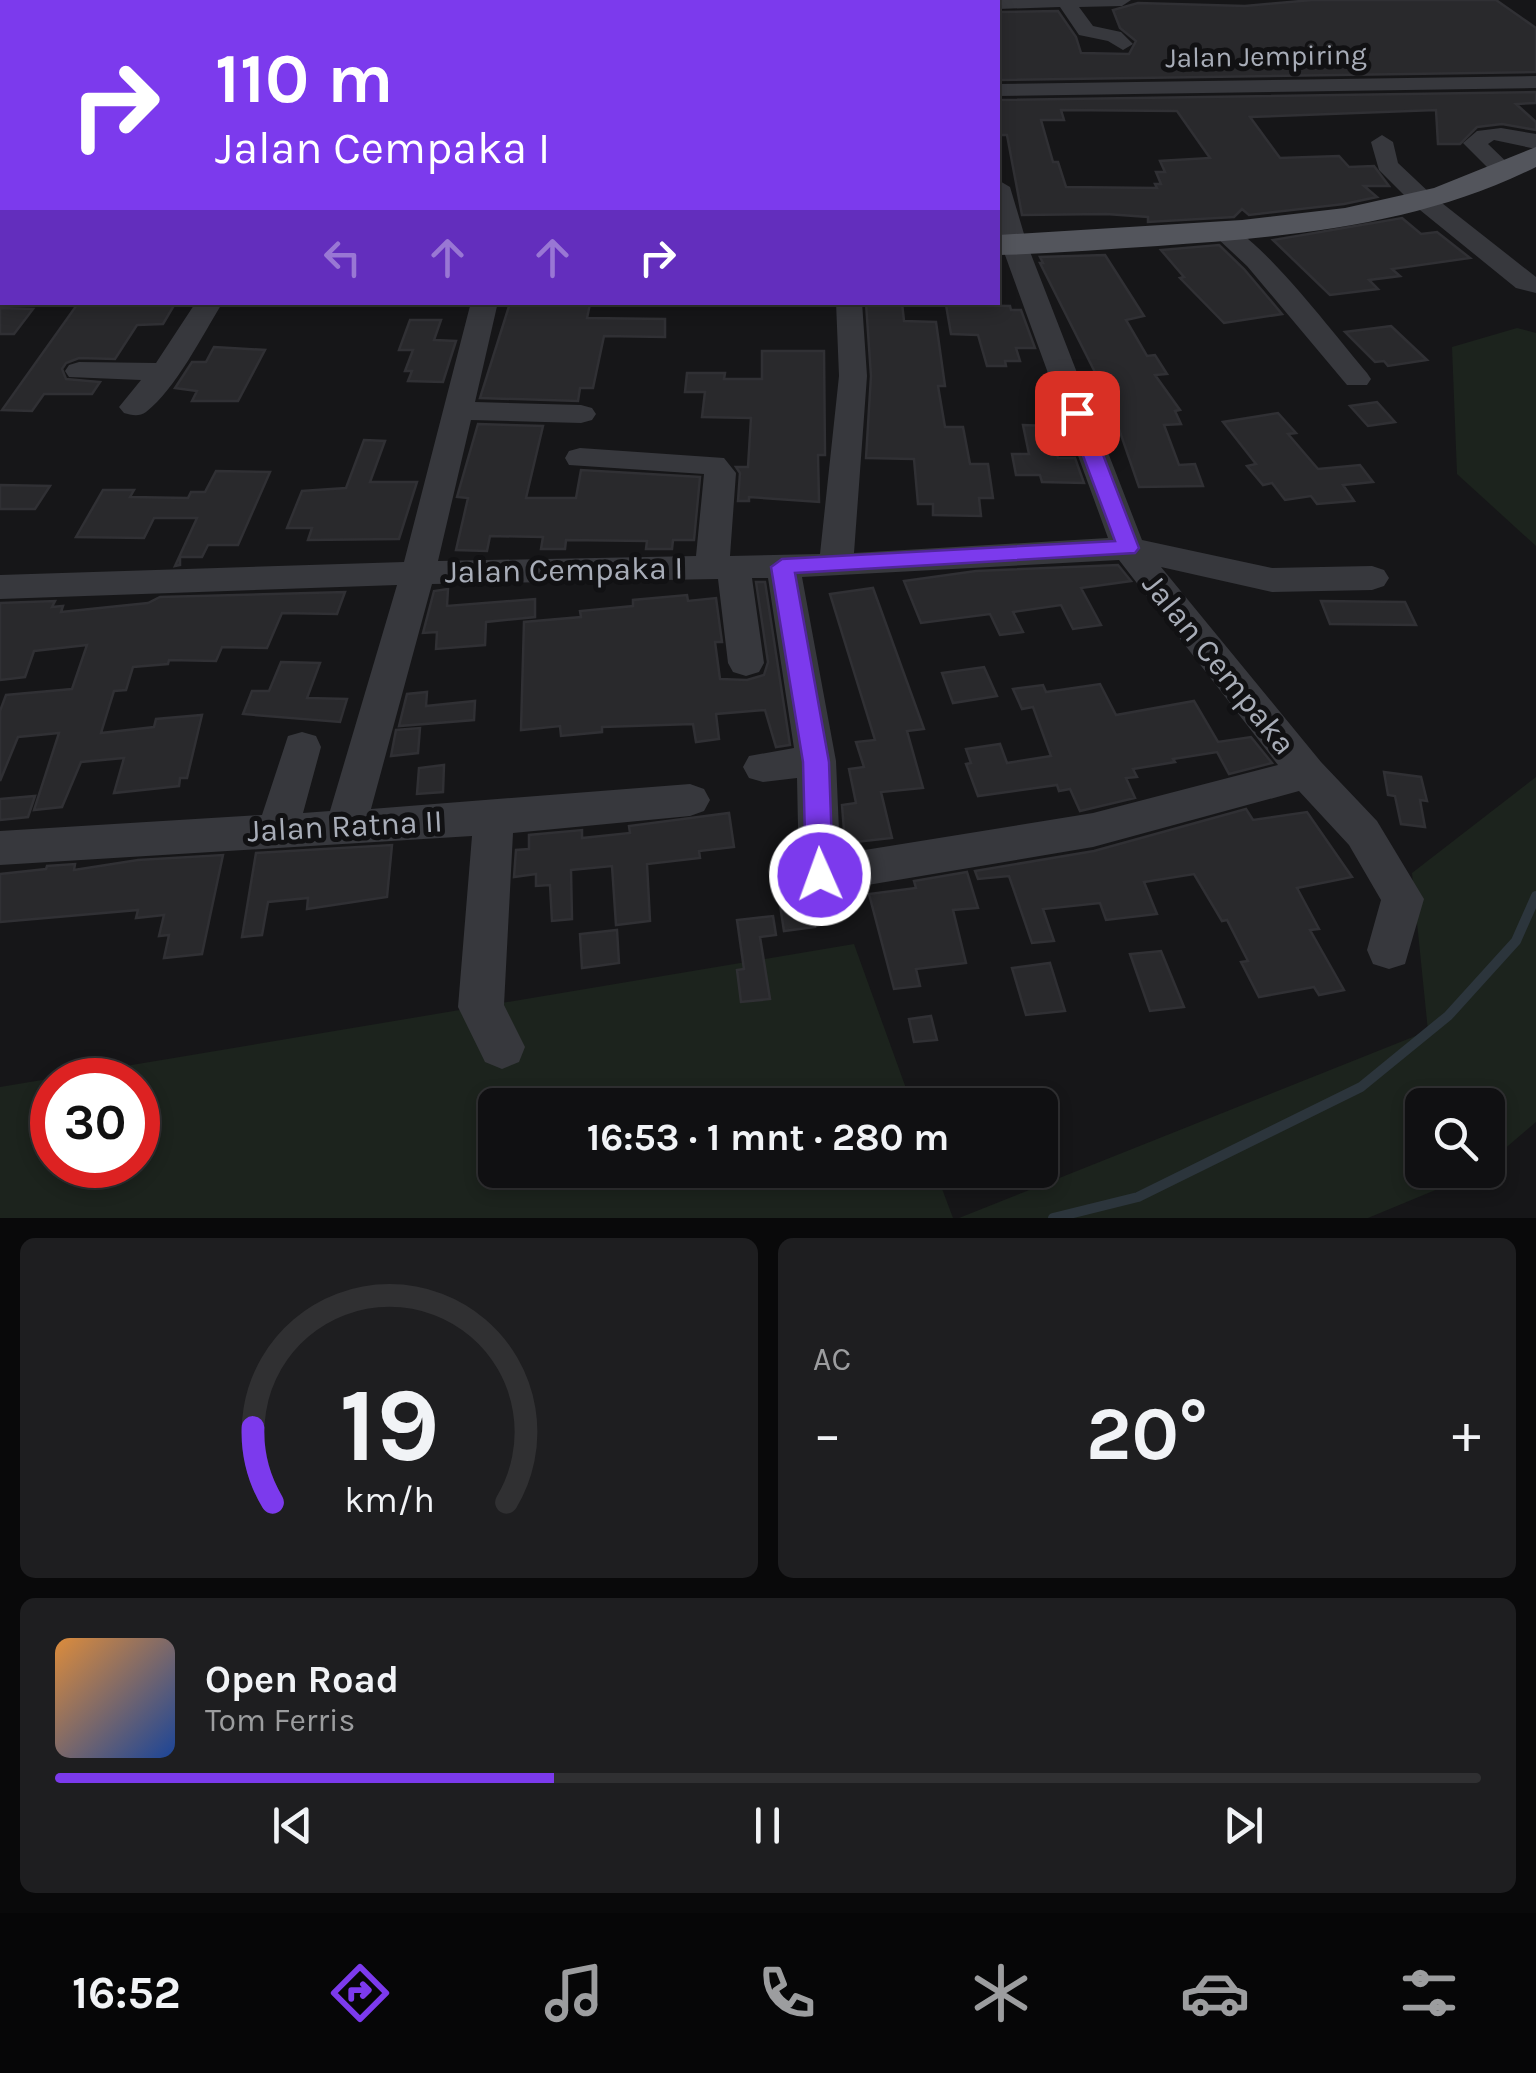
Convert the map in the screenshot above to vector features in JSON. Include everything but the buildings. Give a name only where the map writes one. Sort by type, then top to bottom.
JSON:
[{"type":"main road","points":[[1006,244],[1225,232],[1424,201],[1506,173],[1536,156]]},
{"type":"street","points":[[1000,2],[1122,0]]},
{"type":"street","points":[[1065,1],[1086,31],[1114,36],[1124,44]]},
{"type":"street","name":"Jalan Jempiring","points":[[1000,90],[1536,82]]},
{"type":"street","points":[[1506,173],[1474,143],[1493,135],[1521,136],[1536,142]]},
{"type":"street","points":[[1382,142],[1387,165],[1424,201],[1525,282],[1536,285]]},
{"type":"street","name":"Jalan Cempaka","points":[[1000,201],[1006,244],[1128,548],[1307,773],[1363,832],[1402,899],[1390,950]]},
{"type":"street","points":[[1225,232],[1256,261],[1356,379]]},
{"type":"street","points":[[134,407],[164,372],[208,305]]},
{"type":"street","points":[[346,825],[418,573],[484,305]]},
{"type":"street","points":[[836,565],[853,376],[849,305]]},
{"type":"street","points":[[79,371],[164,372]]},
{"type":"street","points":[[458,411],[581,414]]},
{"type":"street","points":[[580,458],[713,465],[720,473],[723,568],[746,664]]},
{"type":"street","name":"Jalan Cempaka I","points":[[0,587],[418,573],[782,567],[1128,548],[1272,580],[1372,578]]},
{"type":"street","points":[[782,567],[816,762],[820,875],[1093,830],[1307,773]]},
{"type":"street","points":[[278,829],[302,747]]},
{"type":"street","points":[[763,767],[816,762]]},
{"type":"street","name":"Jalan Ratna II","points":[[0,848],[494,818],[690,800]]},
{"type":"street","points":[[494,818],[481,1007],[502,1047]]},
{"type":"shaded area","points":[[1517,328],[1536,333],[1536,546],[1457,474],[1452,347]]},
{"type":"shaded area","points":[[1536,777],[1536,1122],[1505,1148],[1505,1088],[1405,1088],[1405,1188],[1440,1188],[1368,1218],[959,1218],[1034,1188],[1058,1188],[1058,1179],[1428,1031],[1412,873]]},
{"type":"shaded area","points":[[854,944],[906,1088],[478,1088],[478,1188],[942,1188],[953,1218],[0,1218],[0,1087],[30,1082],[30,1188],[160,1188],[160,1060]]},
{"type":"waterway","points":[[1053,1218],[1138,1197],[1361,1087],[1448,1016],[1516,941],[1536,896]]},
{"type":"route","points":[[820,875],[816,762],[782,567],[1128,548],[1077,413]]}]
